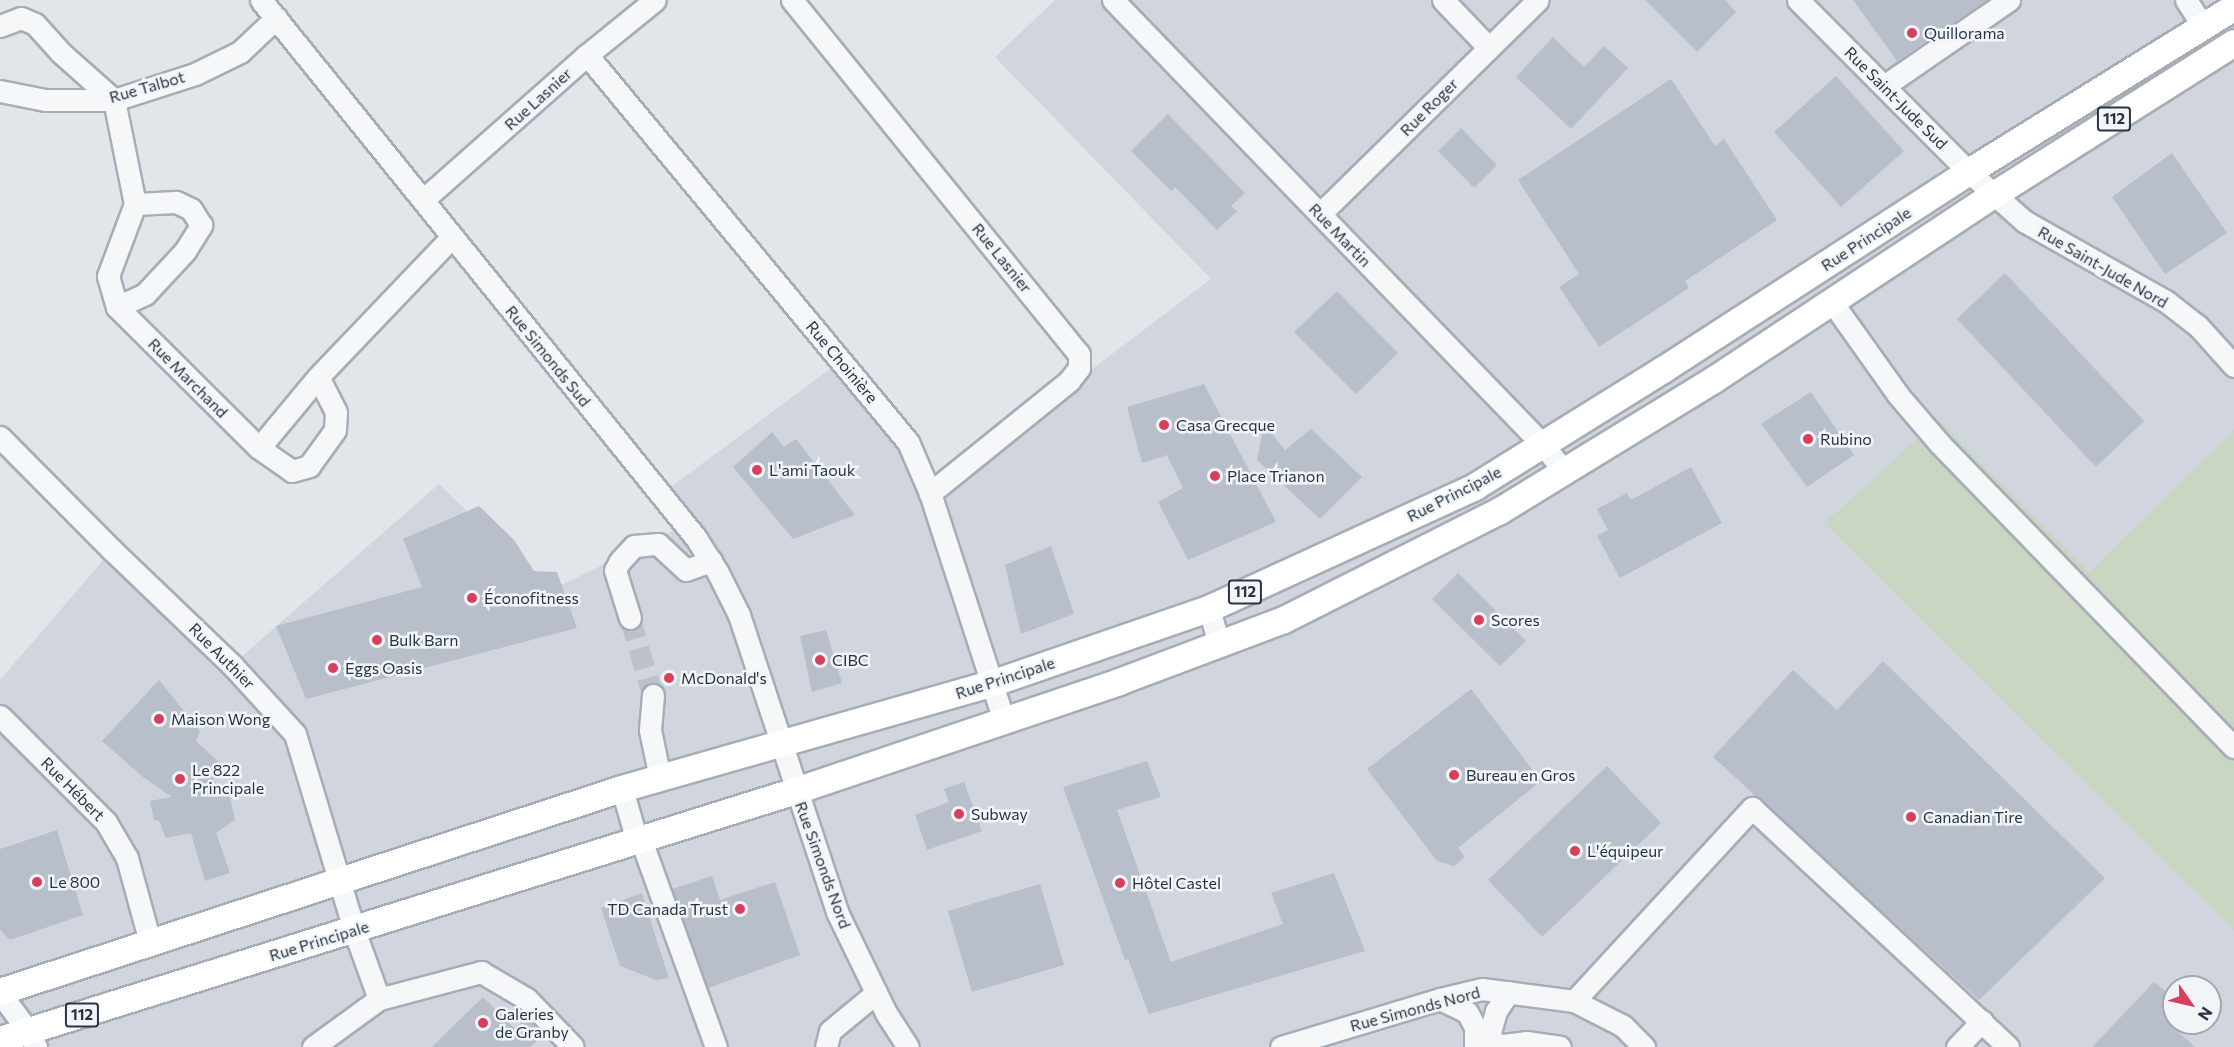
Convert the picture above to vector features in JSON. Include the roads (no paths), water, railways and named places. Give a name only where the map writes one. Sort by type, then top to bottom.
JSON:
[{"type":"main road","name":"Rue Principale","points":[[0,994],[150,942],[622,789],[991,684],[1209,609],[1475,488],[1969,172],[2234,8]]},
{"type":"main road","name":"Rue Principale","points":[[16,1041],[354,930],[796,791],[1119,682],[1284,620],[1500,511],[1714,380],[1994,195],[2234,43]]},
{"type":"street","name":"Rue Simonds Sud","points":[[261,0],[696,538],[711,561],[739,615],[781,743]]},
{"type":"street","name":"Rue Lasnier","points":[[423,200],[587,55],[655,0]]},
{"type":"street","name":"Rue Lasnier","points":[[792,0],[1079,354],[1079,368],[1069,381],[930,492]]},
{"type":"street","name":"Rue Martin","points":[[1113,0],[1543,445],[1564,471]]},
{"type":"street","points":[[1443,0],[1489,48]]},
{"type":"street","name":"Rue Roger","points":[[1320,214],[1538,0]]},
{"type":"street","name":"Rue Saint-Jude Sud","points":[[1798,0],[1994,195]]},
{"type":"street","points":[[1884,87],[2009,0]]},
{"type":"street","points":[[2186,0],[2204,28]]},
{"type":"street","points":[[0,26],[21,18],[35,24],[60,52],[114,100],[135,204],[176,202],[191,209],[201,225],[185,251],[145,294],[117,307]]},
{"type":"street","name":"Rue Talbot","points":[[0,92],[45,100],[114,100],[195,74],[240,52],[276,18]]},
{"type":"street","name":"Rue Choinière","points":[[587,55],[908,442],[930,492],[1004,721]]},
{"type":"street","name":"Rue Saint-Jude Nord","points":[[1994,195],[2024,221],[2167,302],[2198,326],[2234,366]]},
{"type":"street","name":"Rue Marchand","points":[[135,204],[108,276],[117,307],[259,448],[292,471],[309,466],[335,430],[336,412],[318,377]]},
{"type":"street","points":[[259,448],[318,377],[452,237]]},
{"type":"street","points":[[1832,302],[1898,395],[1940,444],[2234,747]]},
{"type":"street","name":"Rue Authier","points":[[0,437],[112,550],[232,665],[285,720],[295,734],[354,930],[379,999]]},
{"type":"street","points":[[630,618],[615,570],[634,546],[658,544],[687,570],[711,561]]},
{"type":"street","points":[[1209,609],[1219,644]]},
{"type":"street","points":[[653,695],[650,730],[660,778]]},
{"type":"street","name":"Rue Hébert","points":[[0,716],[106,822],[127,858],[150,942]]},
{"type":"street","name":"Rue Simonds Nord","points":[[781,743],[837,912],[876,993],[908,1047]]},
{"type":"street","points":[[622,789],[639,841],[716,1047]]},
{"type":"street","points":[[1574,1001],[1752,808],[2008,1047]]},
{"type":"street","points":[[313,1047],[379,999],[481,972],[527,999],[573,1047]]},
{"type":"street","name":"Rue Simonds Nord","points":[[1281,1047],[1440,999],[1482,989],[1574,1001],[1623,1026],[1644,1047]]},
{"type":"street","points":[[1485,1046],[1496,1011],[1509,992]]},
{"type":"street","points":[[826,1047],[830,1031],[876,993]]},
{"type":"street","points":[[0,994],[16,1041]]},
{"type":"street","points":[[1440,999],[1467,1012],[1485,1046]]},
{"type":"street","points":[[1957,1047],[1982,1021]]},
{"type":"street","points":[[1485,1046],[1526,1042],[1560,1047]]},
{"type":"tunnel","points":[[630,618],[653,695]]},
{"type":"place","name":"Quillorama","points":[[1912,33]]},
{"type":"place","name":"Casa Grecque","points":[[1164,425]]},
{"type":"place","name":"Rubino","points":[[1808,439]]},
{"type":"place","name":"L'ami Taouk","points":[[757,470]]},
{"type":"place","name":"Place Trianon","points":[[1215,476]]},
{"type":"place","name":"Éconofitness","points":[[472,598]]},
{"type":"place","name":"Scores","points":[[1479,620]]},
{"type":"place","name":"Bulk Barn","points":[[377,640]]},
{"type":"place","name":"CIBC","points":[[820,660]]},
{"type":"place","name":"Eggs Oasis","points":[[333,668]]},
{"type":"place","name":"McDonald's","points":[[669,678]]},
{"type":"place","name":"Maison Wong","points":[[159,719]]},
{"type":"place","name":"Bureau en Gros","points":[[1454,775]]},
{"type":"place","name":"Le 822 Principale","points":[[180,779]]},
{"type":"place","name":"Subway","points":[[959,814]]},
{"type":"place","name":"Canadian Tire","points":[[1911,817]]},
{"type":"place","name":"L'équipeur","points":[[1575,851]]},
{"type":"place","name":"Le 800","points":[[37,882]]},
{"type":"place","name":"Hôtel Castel","points":[[1120,883]]},
{"type":"place","name":"TD Canada Trust","points":[[740,909]]},
{"type":"place","name":"Galeries de Granby","points":[[483,1023]]}]
